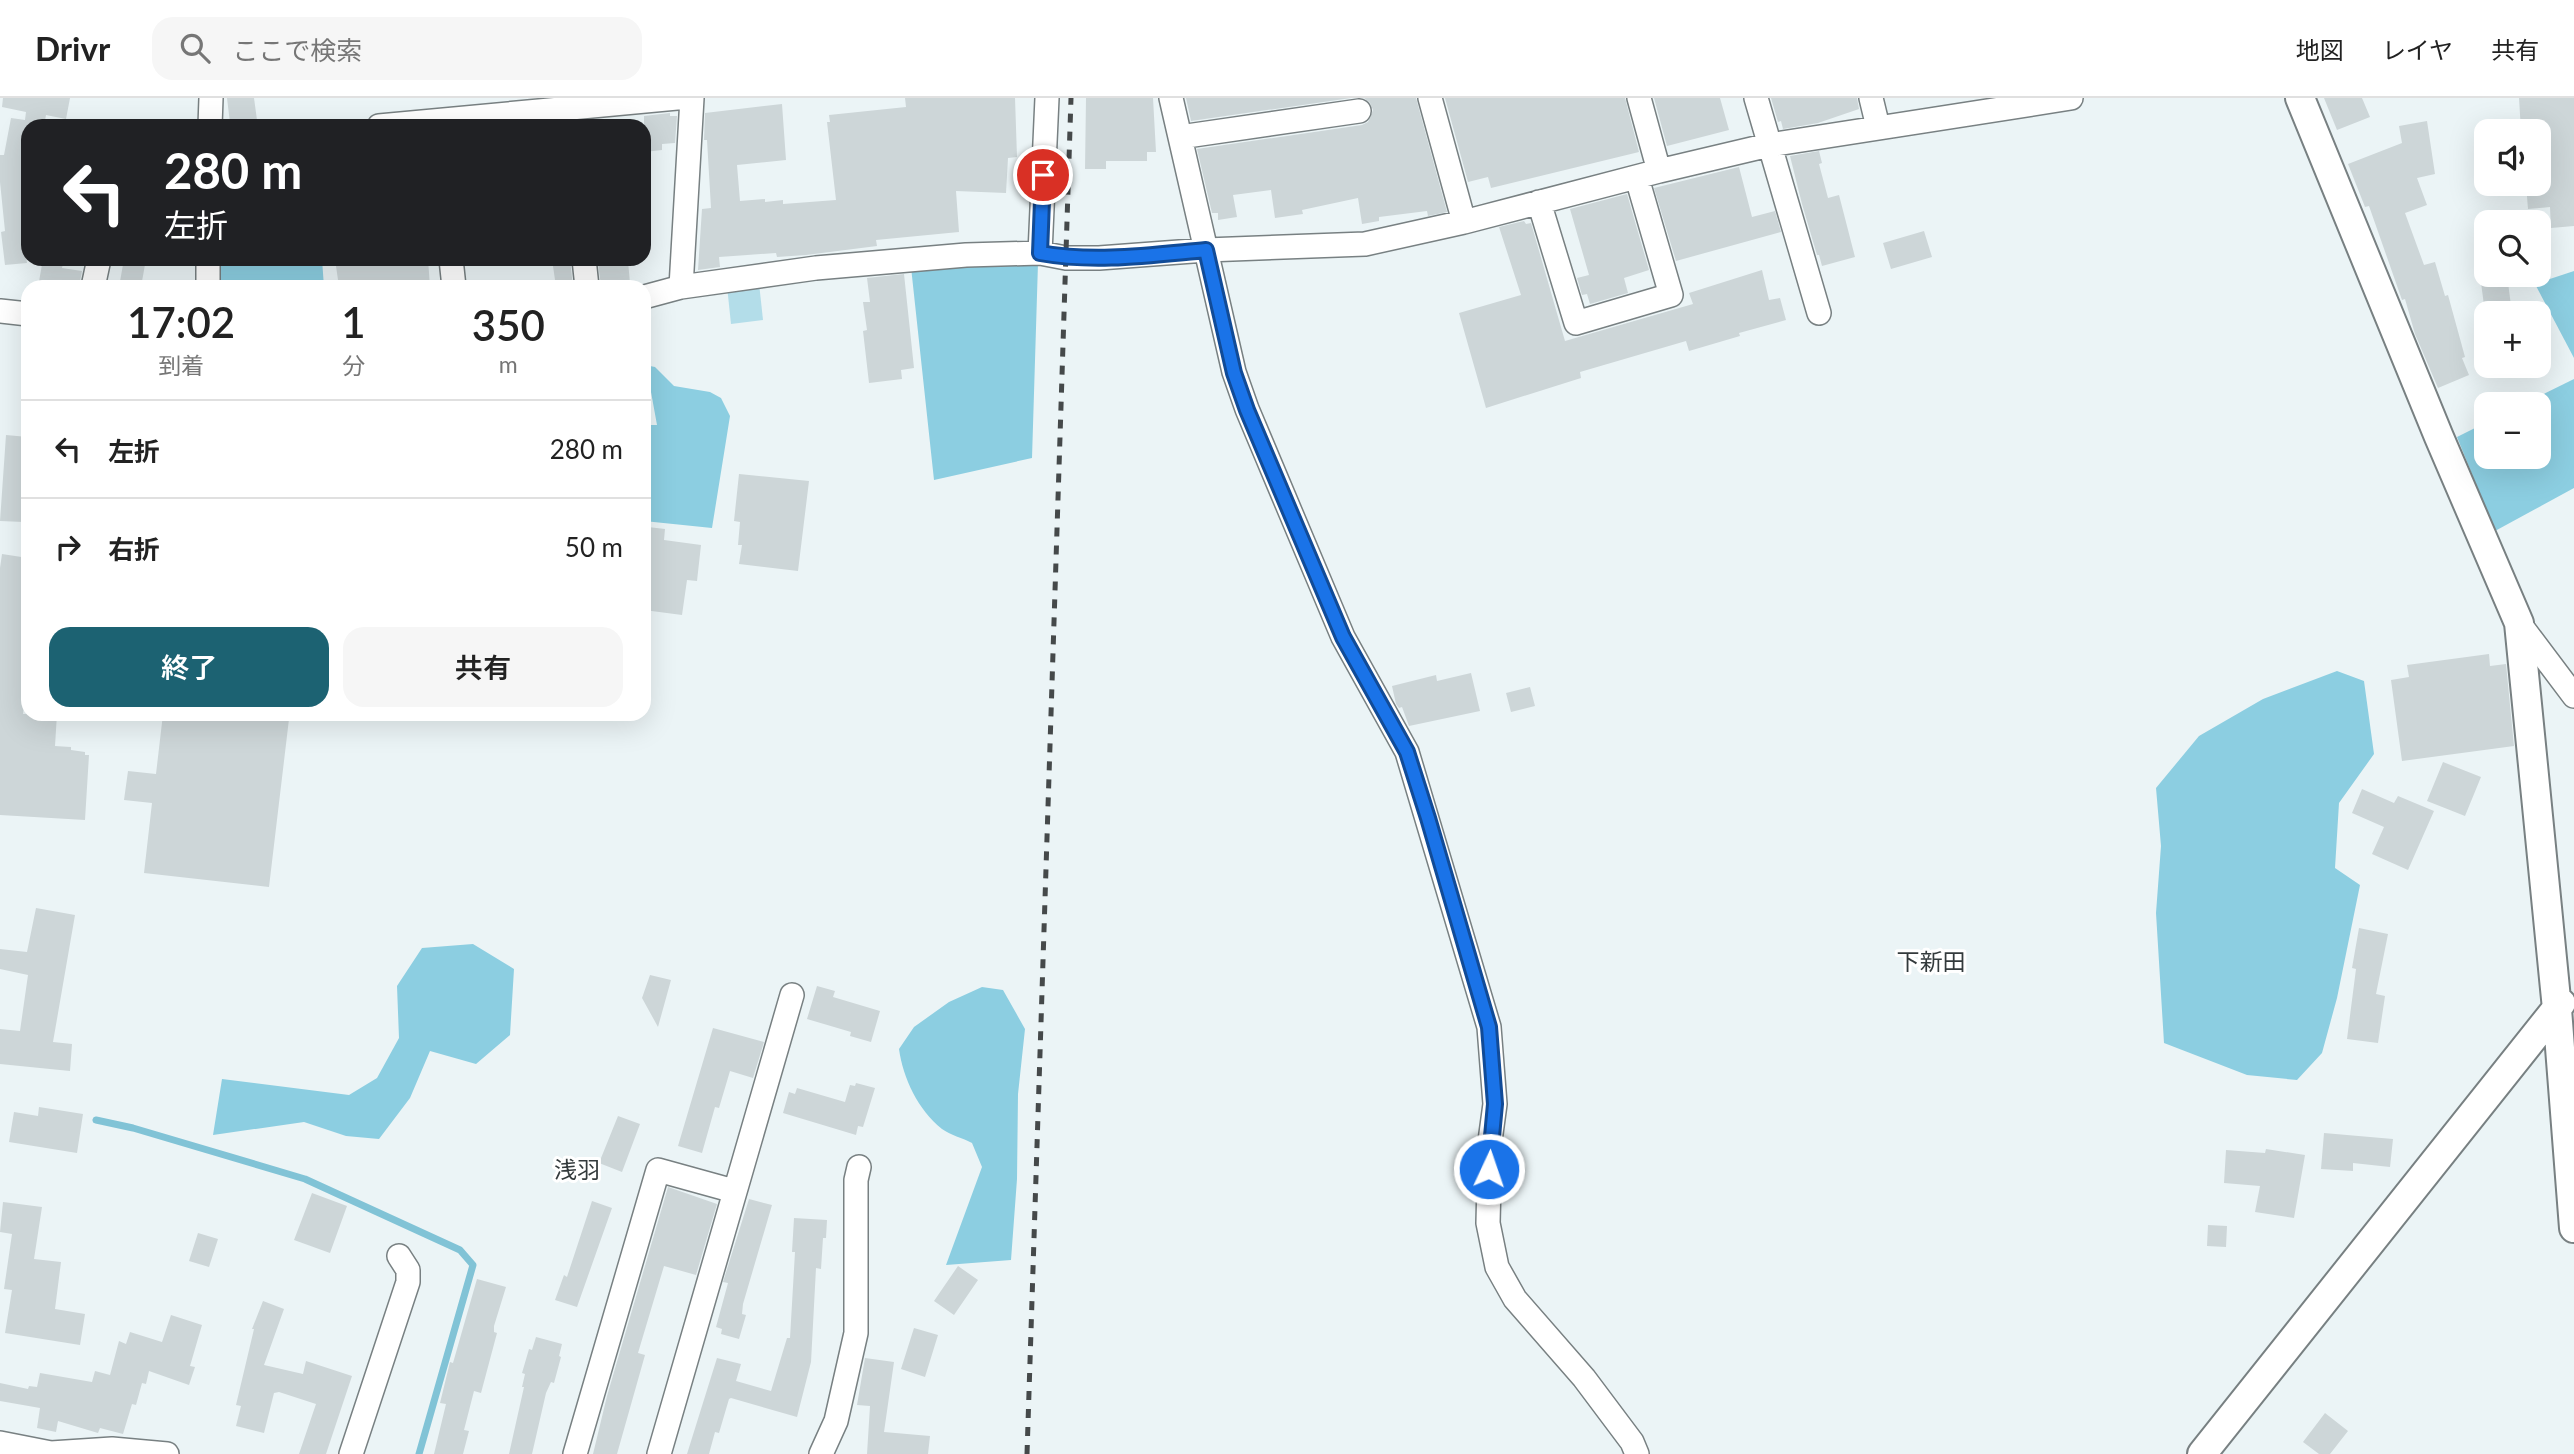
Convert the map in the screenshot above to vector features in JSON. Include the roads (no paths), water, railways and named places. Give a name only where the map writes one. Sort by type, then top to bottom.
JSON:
[{"type":"street","points":[[210,119],[211,98]]},
{"type":"street","points":[[443,119],[607,101],[677,98]]},
{"type":"street","points":[[681,287],[692,98]]},
{"type":"street","points":[[1040,253],[1047,98]]},
{"type":"street","points":[[1171,98],[1234,373],[1247,410],[1343,637],[1407,752],[1489,1027],[1495,1104],[1490,1141],[1488,1223],[1497,1267],[1515,1299],[1584,1378],[1632,1442],[1637,1454]]},
{"type":"street","points":[[1430,98],[1464,222]]},
{"type":"street","points":[[1639,98],[1659,171]]},
{"type":"street","points":[[1756,98],[1819,313]]},
{"type":"street","points":[[1871,98],[1878,127]]},
{"type":"street","points":[[651,295],[681,287],[816,268],[966,255],[1040,253],[1066,258],[1099,258],[1206,250],[1365,244],[1464,222],[1769,145],[1878,127],[1970,105],[2071,98]]},
{"type":"street","points":[[2300,98],[2439,437],[2519,623],[2574,696]]},
{"type":"street","points":[[1180,137],[1359,111]]},
{"type":"street","points":[[1539,202],[1576,323],[1671,295],[1637,177]]},
{"type":"street","points":[[0,311],[21,313]]},
{"type":"street","points":[[2519,623],[2557,1009],[2574,1228]]},
{"type":"street","points":[[2202,1454],[2574,987]]},
{"type":"street","points":[[659,1454],[792,995]]},
{"type":"street","points":[[821,1454],[836,1420],[856,1333],[856,1180],[859,1167]]},
{"type":"street","points":[[575,1454],[658,1170],[734,1191]]},
{"type":"street","points":[[351,1454],[408,1282],[408,1269],[399,1256]]},
{"type":"street","points":[[0,1443],[51,1453],[112,1449],[167,1454]]},
{"type":"waterway","points":[[96,1120],[133,1128],[305,1179],[460,1250],[473,1265],[419,1454]]},
{"type":"railway","points":[[1027,1454],[1071,98]]},
{"type":"district","name":"下新田","points":[[1931,961]]},
{"type":"district","name":"浅羽","points":[[577,1169]]}]
